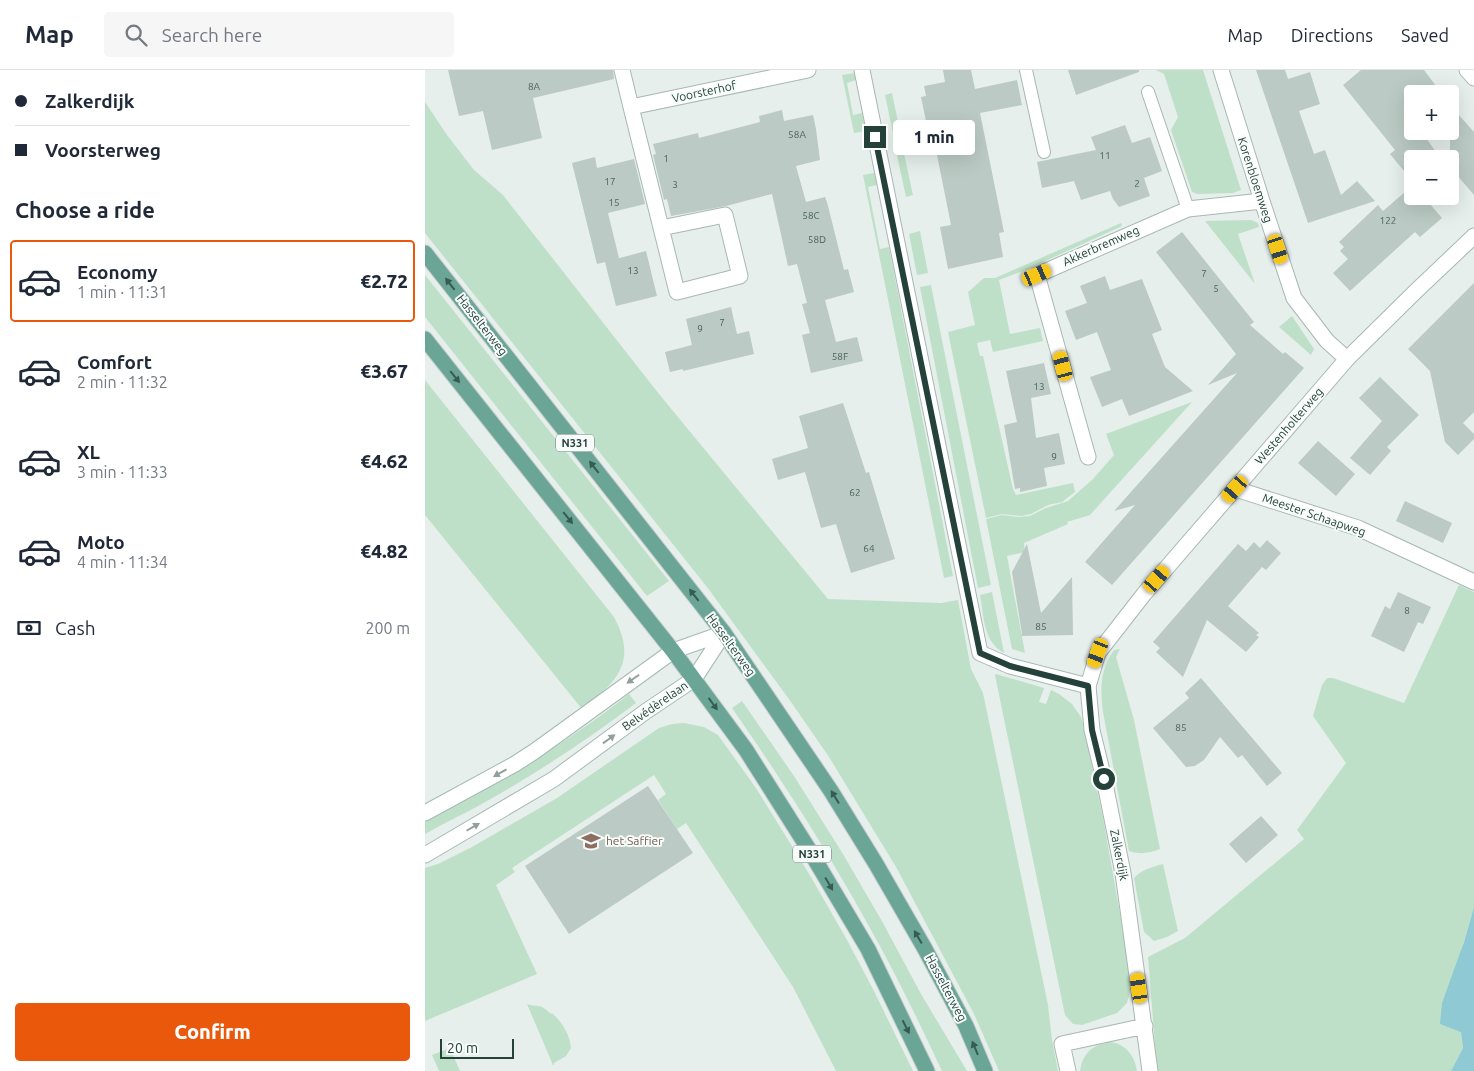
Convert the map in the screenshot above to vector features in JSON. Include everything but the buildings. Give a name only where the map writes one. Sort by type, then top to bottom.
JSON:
[{"type":"main road","name":"Hasselterweg","points":[[425,253],[724,633],[831,791],[876,864],[934,966],[965,1026],[985,1071]]},
{"type":"main road","name":"N331","points":[[425,339],[673,651],[746,750],[808,848],[868,949],[927,1071]]},
{"type":"street","points":[[622,70],[631,107],[661,228],[677,292],[739,276],[725,215],[661,228]]},
{"type":"street","name":"Voorsterhof","points":[[631,107],[808,70]]},
{"type":"street","points":[[861,70],[980,653],[1010,666],[1088,686]]},
{"type":"street","name":"Korenbloemweg","points":[[1221,70],[1294,298],[1327,341],[1347,360]]},
{"type":"street","points":[[1467,70],[1474,78]]},
{"type":"street","name":"Akkerbremweg","points":[[1088,457],[1037,275],[1188,209],[1262,201]]},
{"type":"street","name":"Westenholterweg","points":[[1088,686],[1098,653],[1105,642],[1235,489],[1347,360],[1474,236]]},
{"type":"street","name":"Meester Schaapweg","points":[[1235,489],[1358,528],[1474,582]]},
{"type":"street","points":[[425,813],[535,752],[673,651],[724,633]]},
{"type":"street","name":"Belvédèrelaan","points":[[425,855],[554,779],[645,712],[694,679],[724,633]]},
{"type":"street","name":"Zalkerdijk","points":[[1088,686],[1092,730],[1123,874],[1150,1071]]},
{"type":"street","points":[[1068,1071],[1062,1044],[1145,1026]]},
{"type":"lane","points":[[1026,70],[1044,152]]},
{"type":"lane","points":[[1148,92],[1188,209]]},
{"type":"green space","points":[[1156,70],[1203,70],[1241,190],[1233,193],[1198,194],[1192,192],[1171,130],[1178,117],[1164,74]]},
{"type":"green space","points":[[855,73],[856,80],[847,83],[853,115],[862,113],[866,131],[854,133],[842,75]]},
{"type":"green space","points":[[892,93],[902,141],[895,143],[885,95]]},
{"type":"green space","points":[[425,102],[474,170],[503,195],[659,394],[828,599],[941,603],[958,600],[971,669],[983,693],[1048,1005],[1058,1071],[999,1071],[974,1014],[896,867],[829,757],[707,587],[425,233]]},
{"type":"green space","points":[[904,154],[913,195],[906,197],[897,155]]},
{"type":"green space","points":[[874,173],[877,185],[868,187],[880,249],[889,247],[953,576],[944,578],[863,175]]},
{"type":"green space","points":[[1251,220],[1258,223],[1259,227],[1238,234],[1255,284],[1205,221]]},
{"type":"green space","points":[[1121,223],[1122,226],[1028,269],[999,280],[1010,334],[1040,328],[1043,341],[993,352],[990,340],[977,343],[980,356],[983,356],[1013,489],[1016,495],[1073,483],[1075,492],[1062,502],[1048,505],[1031,514],[1021,516],[1002,514],[986,518],[948,332],[975,325],[968,292],[984,278],[995,278]]},
{"type":"green space","points":[[920,231],[928,273],[917,275],[909,234]]},
{"type":"green space","points":[[425,275],[669,581],[647,596],[425,317]]},
{"type":"green space","points":[[931,285],[991,585],[978,588],[920,287]]},
{"type":"green space","points":[[1292,316],[1314,349],[1311,355],[1279,327]]},
{"type":"green space","points":[[425,380],[614,617],[621,633],[624,659],[614,680],[582,709],[425,515]]},
{"type":"green space","points":[[1192,402],[1090,515],[1067,522],[1068,524],[1024,543],[1025,552],[1007,556],[1025,653],[1012,649],[986,519],[1002,515],[1030,516],[1046,508],[1068,501],[1093,479],[1114,455],[1106,434]]},
{"type":"green space","points":[[1459,585],[1474,592],[1474,907],[1440,1024],[1461,1031],[1463,1048],[1451,1071],[1157,1071],[1148,957],[1185,938],[1304,839],[1297,830],[1346,763],[1313,716],[1322,685],[1327,678],[1333,678],[1404,703]]},
{"type":"green space","points":[[992,592],[1004,653],[992,642],[984,620],[980,595]]},
{"type":"green space","points":[[1120,649],[1116,657],[1134,720],[1160,849],[1145,853],[1129,851],[1103,712],[1101,687],[1106,664],[1114,650]]},
{"type":"green space","points":[[996,674],[1044,688],[1039,702],[1046,704],[1051,690],[1059,694],[1072,704],[1081,717],[1084,726],[1104,823],[1126,948],[1130,991],[1127,1003],[1117,1013],[1082,1025],[1073,1024],[1065,1015]]},
{"type":"green space","points":[[629,694],[636,703],[583,741],[508,789],[425,834],[425,821],[478,793],[556,746]]},
{"type":"green space","points":[[742,701],[794,776],[843,854],[921,994],[967,1071],[942,1071],[896,977],[835,866],[732,708]]},
{"type":"green space","points":[[684,723],[704,727],[718,735],[756,788],[847,940],[913,1071],[836,1071],[793,987],[686,823],[677,829],[658,800],[666,794],[654,775],[512,868],[515,872],[496,885],[537,974],[425,1021],[425,868],[438,864],[472,847],[557,798],[659,728]]},
{"type":"green space","points":[[1163,864],[1178,931],[1154,941],[1144,932],[1134,878],[1144,870]]},
{"type":"green space","points":[[527,1004],[541,1007],[552,1013],[567,1033],[571,1048],[566,1056],[554,1063],[554,1065],[553,1065]]},
{"type":"green space","points":[[1107,1041],[1118,1044],[1131,1054],[1137,1071],[1080,1071],[1083,1060],[1088,1052],[1096,1046],[1107,1043]]},
{"type":"green space","points":[[450,1048],[460,1071],[439,1071],[432,1055]]},
{"type":"water","points":[[1474,907],[1474,1071],[1451,1071],[1463,1048],[1461,1032],[1440,1024],[1442,1003],[1464,942]]},
{"type":"place","name":"het Saffier","points":[[591,841]]},
{"type":"route","points":[[875,137],[980,653],[1010,666],[1088,686],[1092,730],[1104,779]]}]
